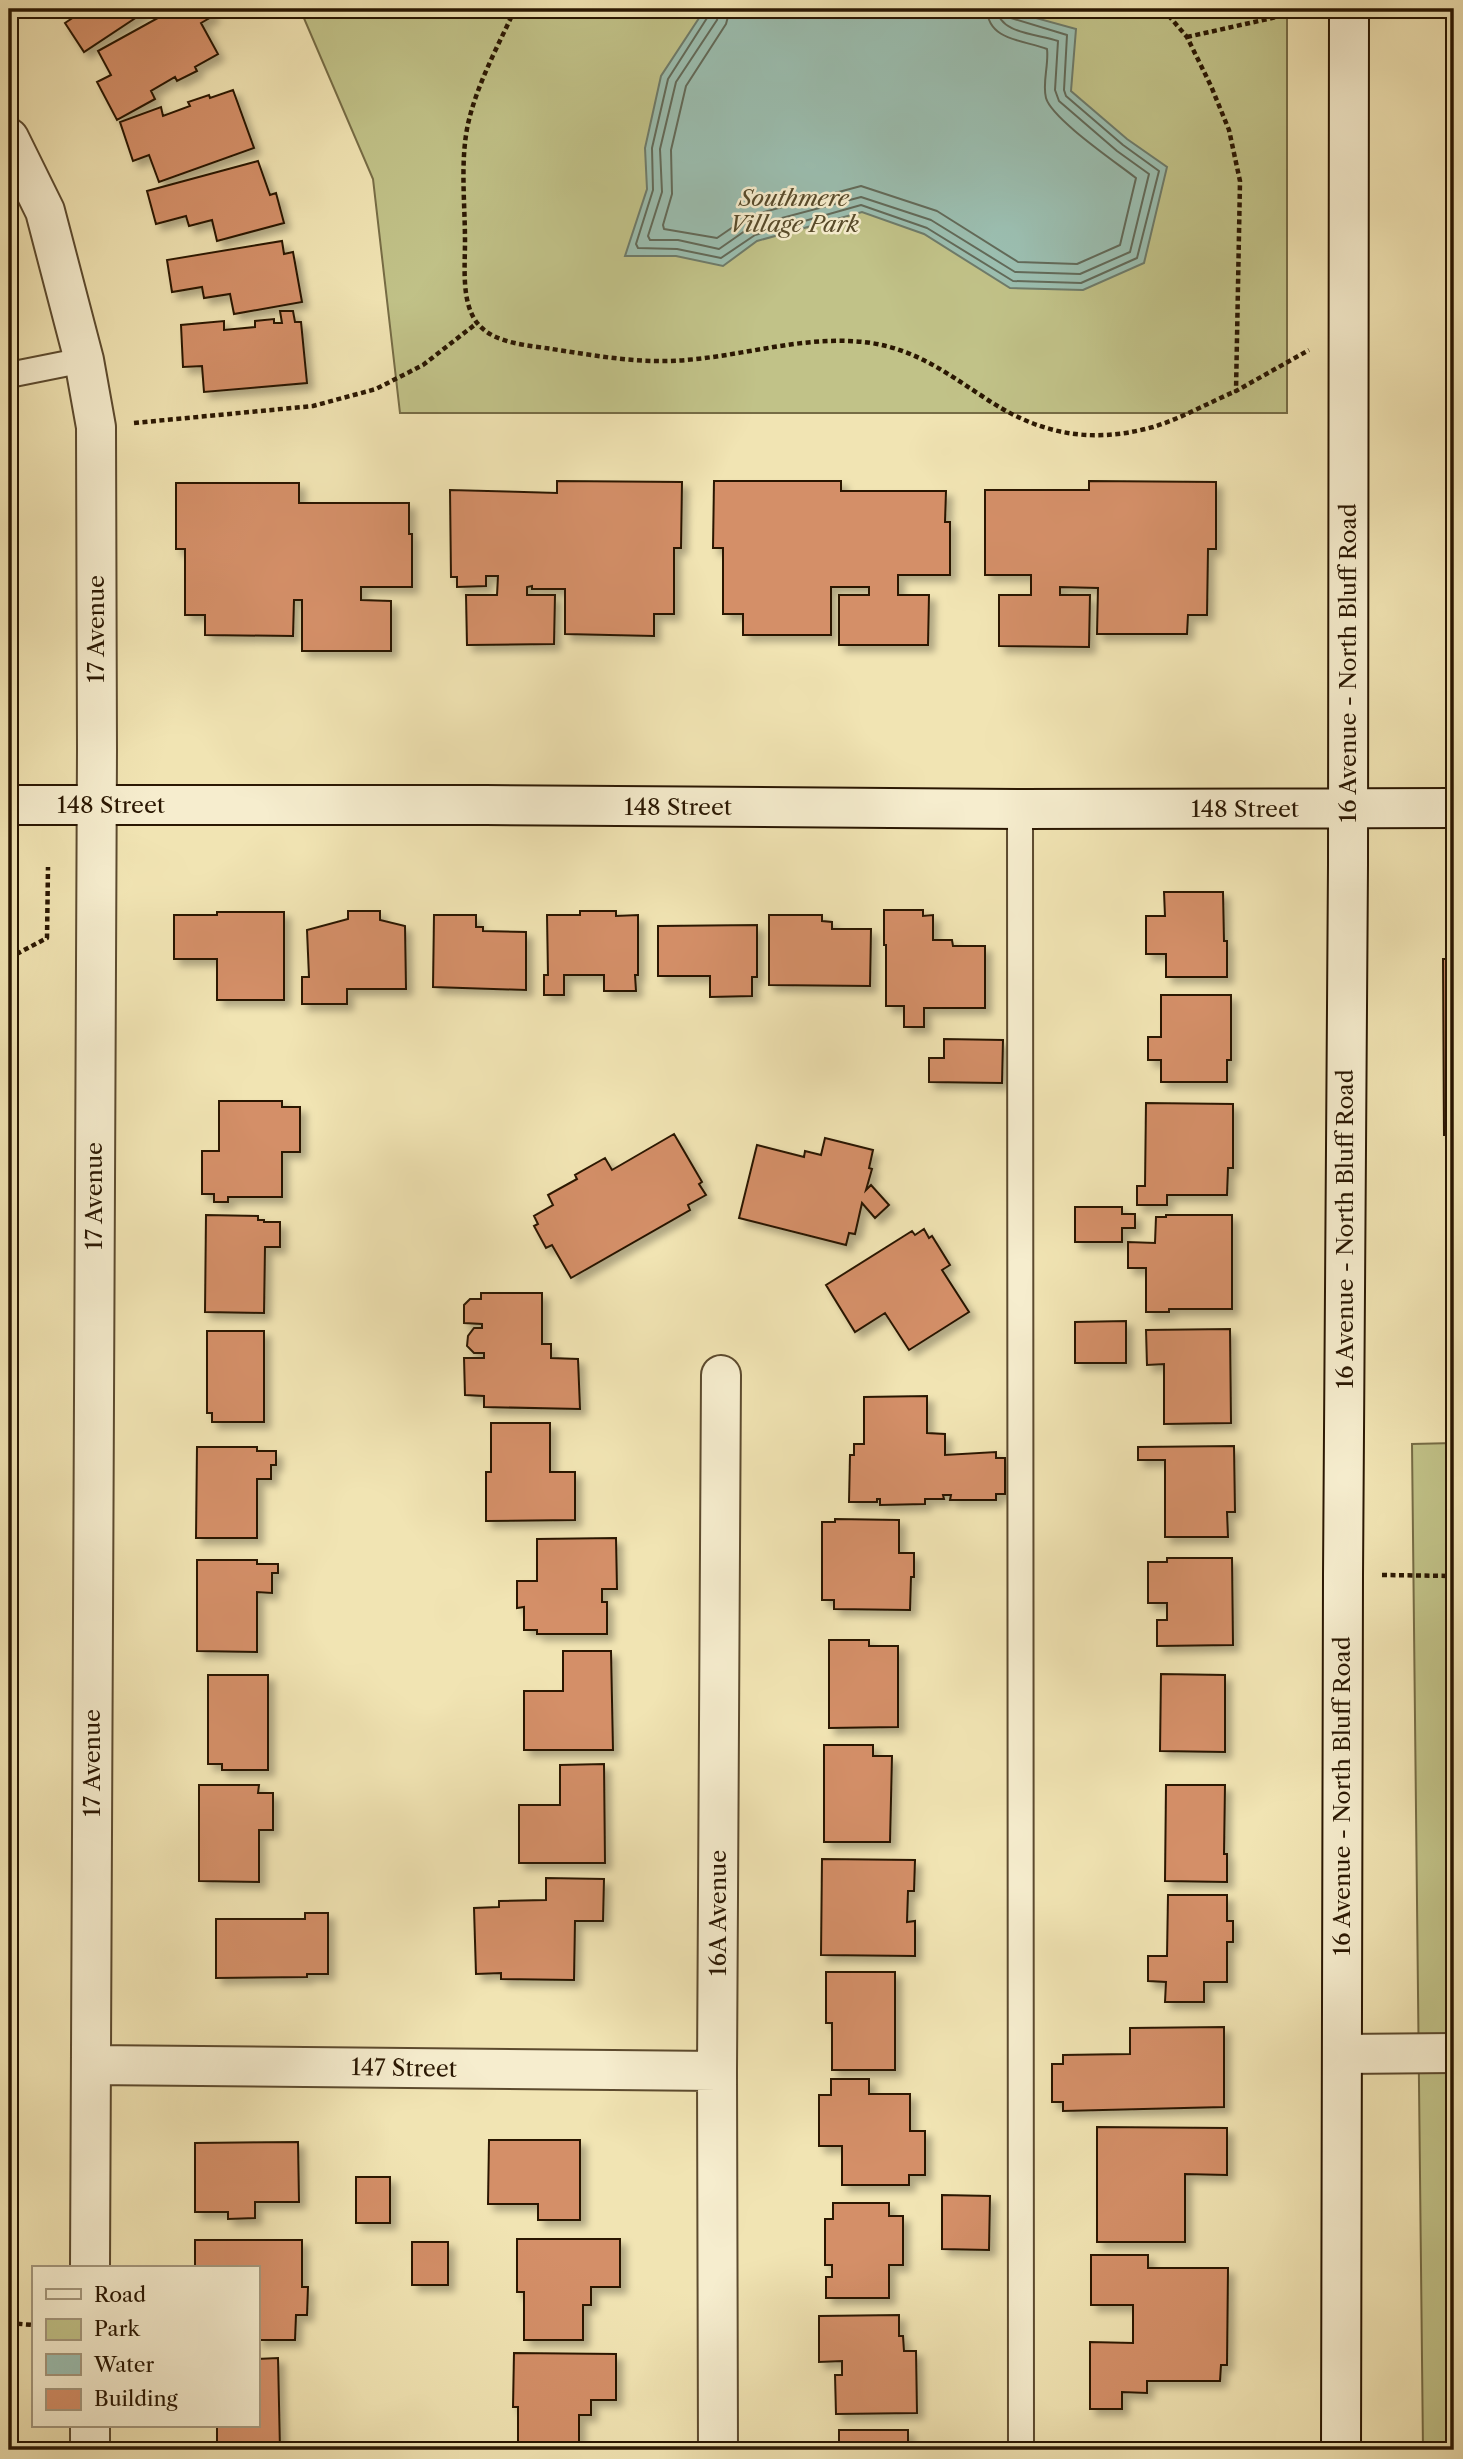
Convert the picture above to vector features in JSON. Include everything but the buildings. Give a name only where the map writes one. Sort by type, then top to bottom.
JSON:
[{"type":"street","name":"16 Avenue - North Bluff Road","points":[[1340,2450],[1349,9]]},
{"type":"street","name":"17 Avenue","points":[[9,138],[44,211],[84,360],[96,427],[90,2266]]},
{"type":"street","name":"148 Street","points":[[9,805],[1454,808]]},
{"type":"street","name":"16A Avenue","points":[[718,2450],[721,1376]]},
{"type":"street","points":[[1342,2054],[1454,2053]]},
{"type":"street","name":"147 Street","points":[[91,2065],[717,2071]]},
{"type":"street","points":[[90,2428],[90,2450]]},
{"type":"lane","points":[[9,375],[84,360]]},
{"type":"lane","points":[[1020,809],[1021,2450]]},
{"type":"path","points":[[515,9],[476,96],[468,125],[464,157],[466,283],[469,305],[477,323],[490,334],[515,343],[634,361],[687,360],[831,340],[871,343],[906,351],[930,362],[1017,419],[1052,431],[1096,436],[1153,427],[1236,391],[1280,367]]},
{"type":"path","points":[[1163,9],[1187,37],[1211,86],[1229,130],[1240,180],[1236,391]]},
{"type":"path","points":[[1187,37],[1290,14]]},
{"type":"path","points":[[96,427],[325,403],[376,389],[423,365],[477,323]]},
{"type":"path","points":[[9,958],[47,938],[48,867]]},
{"type":"path","points":[[1343,1576],[1454,1576]]},
{"type":"path","points":[[9,2323],[32,2325]]},
{"type":"green space","name":"Southmere Village Park","points":[[300,9],[1287,9],[1287,413],[400,413],[373,179]]},
{"type":"green space","points":[[1454,1443],[1454,2450],[1423,2450],[1412,1444]]},
{"type":"water","points":[[705,9],[1003,9],[1076,29],[1071,91],[1127,139],[1167,167],[1144,263],[1083,290],[1010,288],[924,234],[862,212],[757,241],[723,266],[676,256],[625,256],[647,189],[645,148],[661,76]]}]
